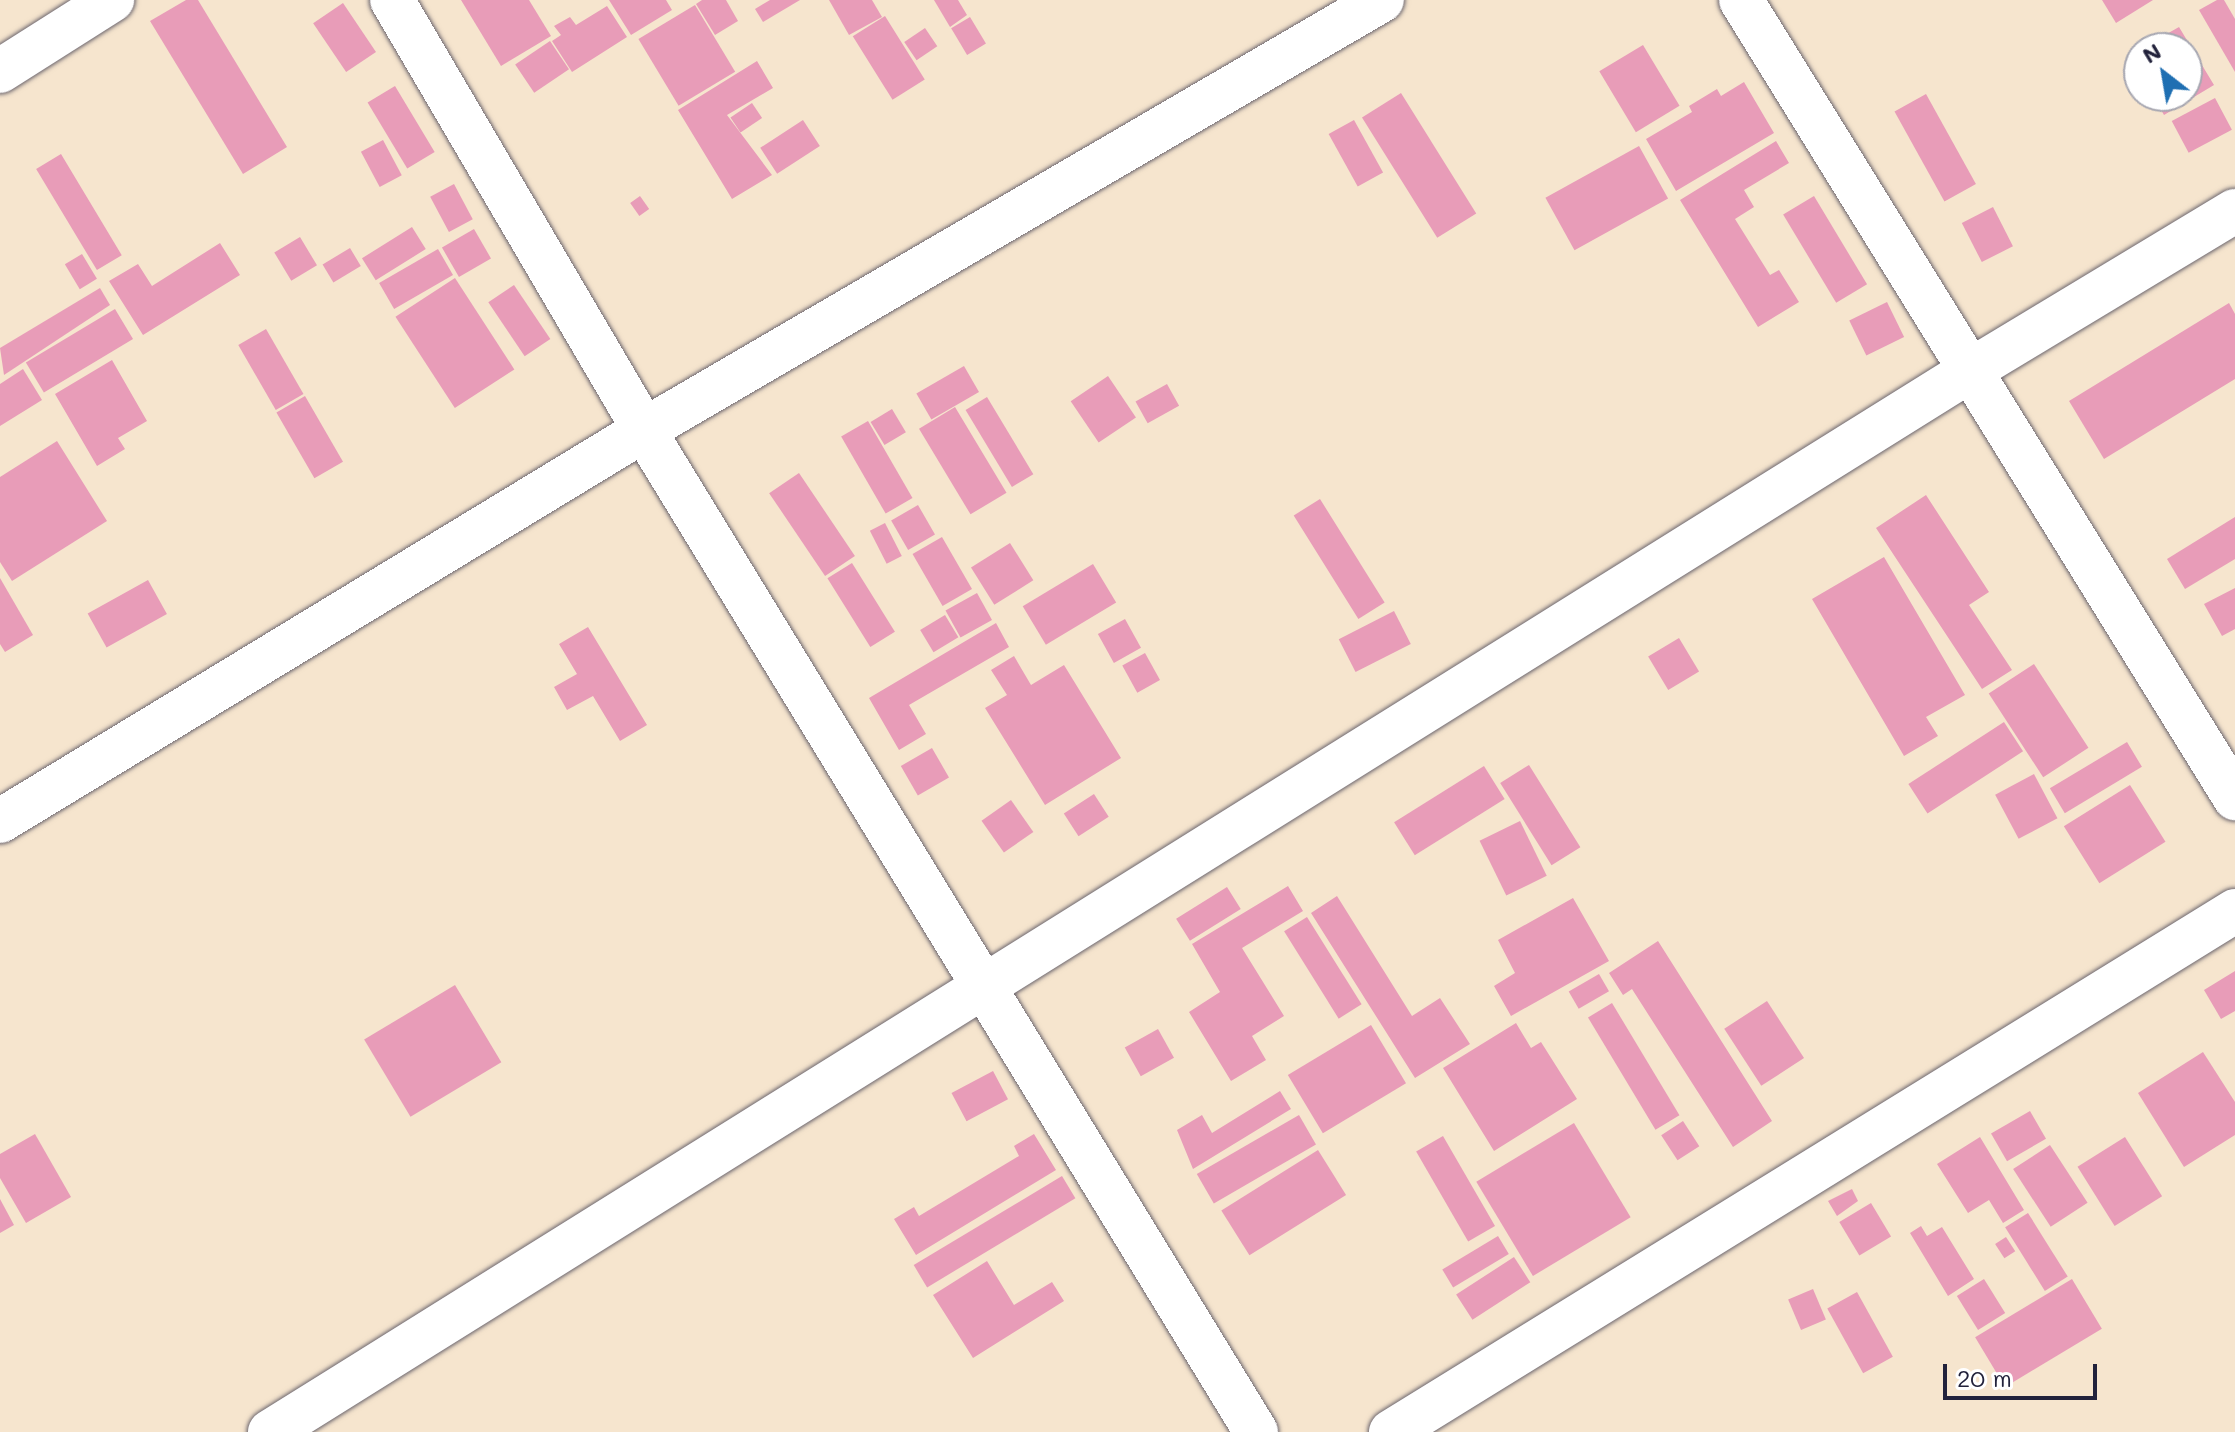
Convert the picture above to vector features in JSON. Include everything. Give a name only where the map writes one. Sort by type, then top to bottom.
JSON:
[{"type":"street","points":[[0,71],[112,0]]},
{"type":"street","points":[[392,0],[644,430],[1256,1432]]},
{"type":"street","points":[[0,821],[644,430],[1382,0]]},
{"type":"street","points":[[1741,0],[2235,798]]},
{"type":"street","points":[[270,1432],[986,989],[1971,370],[2235,211]]},
{"type":"street","points":[[1391,1432],[2235,911]]},
{"type":"building","points":[[186,0],[198,0],[287,147],[243,174],[150,21]]},
{"type":"building","points":[[461,0],[529,0],[551,36],[501,66]]},
{"type":"building","points":[[609,0],[666,0],[672,10],[631,35]]},
{"type":"building","points":[[702,0],[726,0],[738,21],[715,35],[696,4]]},
{"type":"building","points":[[770,0],[800,0],[763,22],[755,9]]},
{"type":"building","points":[[829,0],[872,0],[882,17],[849,35]]},
{"type":"building","points":[[934,0],[958,0],[967,15],[950,27]]},
{"type":"building","points":[[2102,0],[2153,0],[2116,23]]},
{"type":"building","points":[[2217,0],[2224,0],[2235,19],[2235,72],[2199,10]]},
{"type":"building","points":[[343,3],[376,52],[346,72],[313,23]]},
{"type":"building","points":[[695,5],[735,72],[679,106],[638,39]]},
{"type":"building","points":[[607,6],[627,37],[572,72],[552,41],[561,35],[554,26],[570,17],[576,25]]},
{"type":"building","points":[[885,16],[925,80],[893,100],[853,36]]},
{"type":"building","points":[[970,17],[986,44],[967,55],[951,28]]},
{"type":"building","points":[[925,28],[937,46],[917,60],[904,42]]},
{"type":"building","points":[[550,41],[569,69],[534,93],[515,64]]},
{"type":"building","points":[[1643,45],[1680,106],[1636,132],[1599,71]]},
{"type":"building","points":[[757,61],[773,88],[727,115],[772,175],[732,199],[678,110]]},
{"type":"building","points":[[2203,67],[2214,85],[2203,92]]},
{"type":"building","points":[[1744,82],[1774,133],[1676,191],[1646,139],[1692,112],[1689,106],[1717,89],[1721,96]]},
{"type":"building","points":[[395,86],[435,152],[407,168],[368,102]]},
{"type":"building","points":[[1401,93],[1476,213],[1437,238],[1362,117]]},
{"type":"building","points":[[1926,94],[1976,184],[1944,202],[1895,111]]},
{"type":"building","points":[[2215,98],[2232,130],[2189,153],[2172,121],[2189,112],[2203,112],[2203,104]]},
{"type":"building","points":[[752,103],[762,118],[741,132],[730,118]]},
{"type":"building","points":[[803,120],[820,146],[777,174],[760,148]]},
{"type":"building","points":[[1354,120],[1383,172],[1358,187],[1329,134]]},
{"type":"building","points":[[383,140],[402,175],[380,187],[361,152]]},
{"type":"building","points":[[1776,141],[1789,163],[1744,190],[1754,207],[1735,219],[1770,275],[1779,270],[1799,302],[1758,327],[1680,200]]},
{"type":"building","points":[[1639,146],[1668,198],[1575,250],[1545,198]]},
{"type":"building","points":[[61,154],[122,255],[97,270],[36,169]]},
{"type":"building","points":[[454,184],[473,219],[449,232],[430,197]]},
{"type":"building","points":[[640,196],[649,209],[639,216],[630,203]]},
{"type":"building","points":[[1814,196],[1867,284],[1836,303],[1783,215]]},
{"type":"building","points":[[1993,207],[2013,246],[1982,262],[1962,223]]},
{"type":"building","points":[[412,227],[426,249],[376,280],[362,258]]},
{"type":"building","points":[[474,229],[491,258],[459,277],[442,248]]},
{"type":"building","points":[[300,237],[317,265],[291,281],[274,252]]},
{"type":"building","points":[[220,243],[240,275],[143,335],[109,281],[138,264],[152,286]]},
{"type":"building","points":[[350,248],[361,266],[333,282],[323,264]]},
{"type":"building","points":[[438,249],[453,275],[394,309],[379,283]]},
{"type":"building","points":[[82,254],[97,279],[80,289],[65,264]]},
{"type":"building","points":[[455,278],[514,369],[455,408],[395,317]]},
{"type":"building","points":[[514,285],[550,339],[525,356],[488,302]]},
{"type":"building","points":[[100,288],[110,305],[4,375],[0,348]]},
{"type":"building","points":[[1887,302],[1904,337],[1866,355],[1849,320]]},
{"type":"building","points":[[2229,303],[2235,314],[2235,379],[2104,459],[2069,401]]},
{"type":"building","points":[[115,309],[133,339],[44,393],[26,363]]},
{"type":"building","points":[[266,329],[304,394],[276,410],[238,345]]},
{"type":"building","points":[[112,360],[147,421],[118,438],[125,449],[97,466],[55,394]]},
{"type":"building","points":[[964,366],[979,392],[931,419],[916,394]]},
{"type":"building","points":[[23,369],[42,400],[0,426],[0,384]]},
{"type":"building","points":[[1108,376],[1136,417],[1099,443],[1071,401]]},
{"type":"building","points":[[1167,384],[1179,406],[1148,423],[1136,401]]},
{"type":"building","points":[[305,396],[343,462],[314,478],[276,412]]},
{"type":"building","points":[[987,397],[1033,474],[1012,487],[966,410]]},
{"type":"building","points":[[955,407],[1007,493],[971,514],[919,429]]},
{"type":"building","points":[[892,409],[906,432],[884,445],[871,422]]},
{"type":"building","points":[[868,421],[912,498],[886,514],[841,436]]},
{"type":"building","points":[[57,441],[107,521],[12,581],[0,562],[0,477]]},
{"type":"building","points":[[799,473],[855,556],[825,576],[769,493]]},
{"type":"building","points":[[1926,495],[1989,592],[1969,605],[2012,670],[1982,689],[1876,528]]},
{"type":"building","points":[[1320,499],[1385,602],[1358,619],[1294,515]]},
{"type":"building","points":[[918,505],[935,534],[908,550],[891,520]]},
{"type":"building","points":[[2235,517],[2235,559],[2185,589],[2167,559]]},
{"type":"building","points":[[885,523],[902,556],[887,564],[870,531]]},
{"type":"building","points":[[942,537],[972,589],[943,606],[913,554]]},
{"type":"building","points":[[1010,543],[1033,580],[994,605],[971,567]]},
{"type":"building","points":[[1884,557],[1965,695],[1926,717],[1938,736],[1904,756],[1812,599]]},
{"type":"building","points":[[852,563],[895,632],[870,647],[827,578]]},
{"type":"building","points":[[1093,564],[1116,603],[1046,645],[1023,606]]},
{"type":"building","points":[[0,578],[33,635],[5,652],[0,644]]},
{"type":"building","points":[[148,580],[167,614],[107,648],[88,613]]},
{"type":"building","points":[[2235,588],[2235,629],[2222,636],[2204,604]]},
{"type":"building","points":[[977,593],[992,620],[961,638],[946,610]]},
{"type":"building","points":[[1394,611],[1411,644],[1356,672],[1339,639]]},
{"type":"building","points":[[945,615],[958,637],[934,652],[920,630]]},
{"type":"building","points":[[1125,619],[1141,648],[1114,663],[1098,634]]},
{"type":"building","points":[[996,623],[1009,647],[909,705],[926,734],[899,750],[869,698]]},
{"type":"building","points":[[588,627],[647,725],[620,741],[593,696],[567,710],[554,687],[577,674],[559,644]]},
{"type":"building","points":[[1679,638],[1699,671],[1668,690],[1648,657]]},
{"type":"building","points":[[1145,653],[1160,680],[1137,693],[1122,666]]},
{"type":"building","points":[[1014,656],[1031,685],[1064,665],[1121,758],[1045,805],[985,708],[1007,695],[991,670]]},
{"type":"building","points":[[2034,664],[2088,748],[2043,777],[1989,693]]},
{"type":"building","points":[[2004,722],[2023,751],[1927,813],[1908,784]]},
{"type":"building","points":[[2127,742],[2142,767],[2065,813],[2050,788]]},
{"type":"building","points":[[932,748],[949,777],[918,795],[901,766]]},
{"type":"building","points":[[1529,765],[1580,847],[1552,865],[1500,783]]},
{"type":"building","points":[[1484,766],[1505,799],[1415,855],[1394,822]]},
{"type":"building","points":[[2034,774],[2057,818],[2019,839],[1995,795]]},
{"type":"building","points":[[2130,785],[2166,842],[2099,883],[2064,826]]},
{"type":"building","points":[[1094,794],[1109,817],[1079,836],[1064,814]]},
{"type":"building","points":[[1011,800],[1033,832],[1004,853],[982,821]]},
{"type":"building","points":[[1520,821],[1547,876],[1506,896],[1480,841]]},
{"type":"building","points":[[1288,886],[1303,911],[1242,948],[1284,1016],[1252,1036],[1266,1060],[1231,1081],[1189,1012],[1220,992],[1192,944]]},
{"type":"building","points":[[1227,887],[1241,909],[1190,941],[1176,919]]},
{"type":"building","points":[[1337,896],[1412,1016],[1440,998],[1470,1044],[1415,1078],[1311,913]]},
{"type":"building","points":[[1573,898],[1609,961],[1511,1016],[1494,986],[1515,973],[1498,940]]},
{"type":"building","points":[[1307,917],[1362,1004],[1339,1019],[1284,931]]},
{"type":"building","points":[[1658,941],[1772,1121],[1733,1147],[1632,989],[1623,995],[1609,973]]},
{"type":"building","points":[[2235,971],[2235,1011],[2221,1019],[2204,990]]},
{"type":"building","points":[[1599,974],[1609,991],[1579,1009],[1569,992]]},
{"type":"building","points":[[455,985],[501,1062],[410,1117],[364,1040]]},
{"type":"building","points":[[1767,1001],[1804,1058],[1761,1086],[1724,1029]]},
{"type":"building","points":[[1612,1003],[1679,1115],[1655,1130],[1588,1017]]},
{"type":"building","points":[[1516,1023],[1531,1048],[1541,1042],[1577,1099],[1494,1151],[1443,1068]]},
{"type":"building","points":[[1371,1025],[1406,1083],[1323,1133],[1288,1075]]},
{"type":"building","points":[[1158,1029],[1174,1058],[1141,1076],[1125,1047]]},
{"type":"building","points":[[2203,1052],[2235,1102],[2235,1135],[2184,1167],[2138,1093]]},
{"type":"building","points":[[993,1071],[1008,1099],[967,1121],[952,1093]]},
{"type":"building","points":[[1280,1091],[1291,1109],[1193,1169],[1177,1130],[1202,1115],[1212,1133]]},
{"type":"building","points":[[2030,1111],[2046,1139],[2007,1161],[1991,1134]]},
{"type":"building","points":[[1299,1115],[1316,1144],[1214,1203],[1197,1174]]},
{"type":"building","points":[[1683,1121],[1699,1146],[1678,1160],[1661,1135]]},
{"type":"building","points":[[1574,1123],[1631,1217],[1533,1276],[1476,1182]]},
{"type":"building","points":[[35,1134],[71,1197],[26,1223],[0,1178],[0,1154]]},
{"type":"building","points":[[1034,1134],[1056,1170],[916,1255],[894,1219],[914,1207],[919,1216],[1019,1156],[1014,1146]]},
{"type":"building","points":[[1443,1136],[1495,1226],[1468,1242],[1416,1152]]},
{"type":"building","points":[[1980,1137],[2024,1210],[2003,1223],[1989,1200],[1968,1213],[1937,1164]]},
{"type":"building","points":[[2125,1137],[2162,1196],[2115,1226],[2078,1167]]},
{"type":"building","points":[[2050,1145],[2088,1203],[2051,1227],[2013,1169]]},
{"type":"building","points":[[1318,1150],[1346,1195],[1249,1255],[1221,1210]]},
{"type":"building","points":[[1062,1176],[1075,1198],[927,1287],[914,1265]]},
{"type":"building","points":[[1852,1189],[1858,1201],[1837,1216],[1828,1201]]},
{"type":"building","points":[[0,1199],[14,1225],[0,1233]]},
{"type":"building","points":[[1871,1203],[1891,1236],[1859,1255],[1839,1222]]},
{"type":"building","points":[[2028,1213],[2068,1277],[2045,1291],[2005,1227]]},
{"type":"building","points":[[1921,1226],[1927,1236],[1942,1227],[1974,1279],[1948,1296],[1910,1233]]},
{"type":"building","points":[[1498,1236],[1509,1254],[1453,1287],[1442,1269]]},
{"type":"building","points":[[2006,1237],[2015,1251],[2004,1258],[1995,1244]]},
{"type":"building","points":[[1514,1257],[1530,1282],[1472,1320],[1456,1295]]},
{"type":"building","points":[[987,1261],[1014,1305],[1052,1282],[1064,1301],[973,1358],[933,1295]]},
{"type":"building","points":[[1984,1279],[2005,1313],[1978,1330],[1957,1296]]},
{"type":"building","points":[[2072,1279],[2102,1329],[2005,1387],[1975,1337]]},
{"type":"building","points":[[1813,1289],[1826,1319],[1801,1330],[1788,1300]]},
{"type":"building","points":[[1857,1292],[1893,1357],[1863,1373],[1827,1308]]}]
